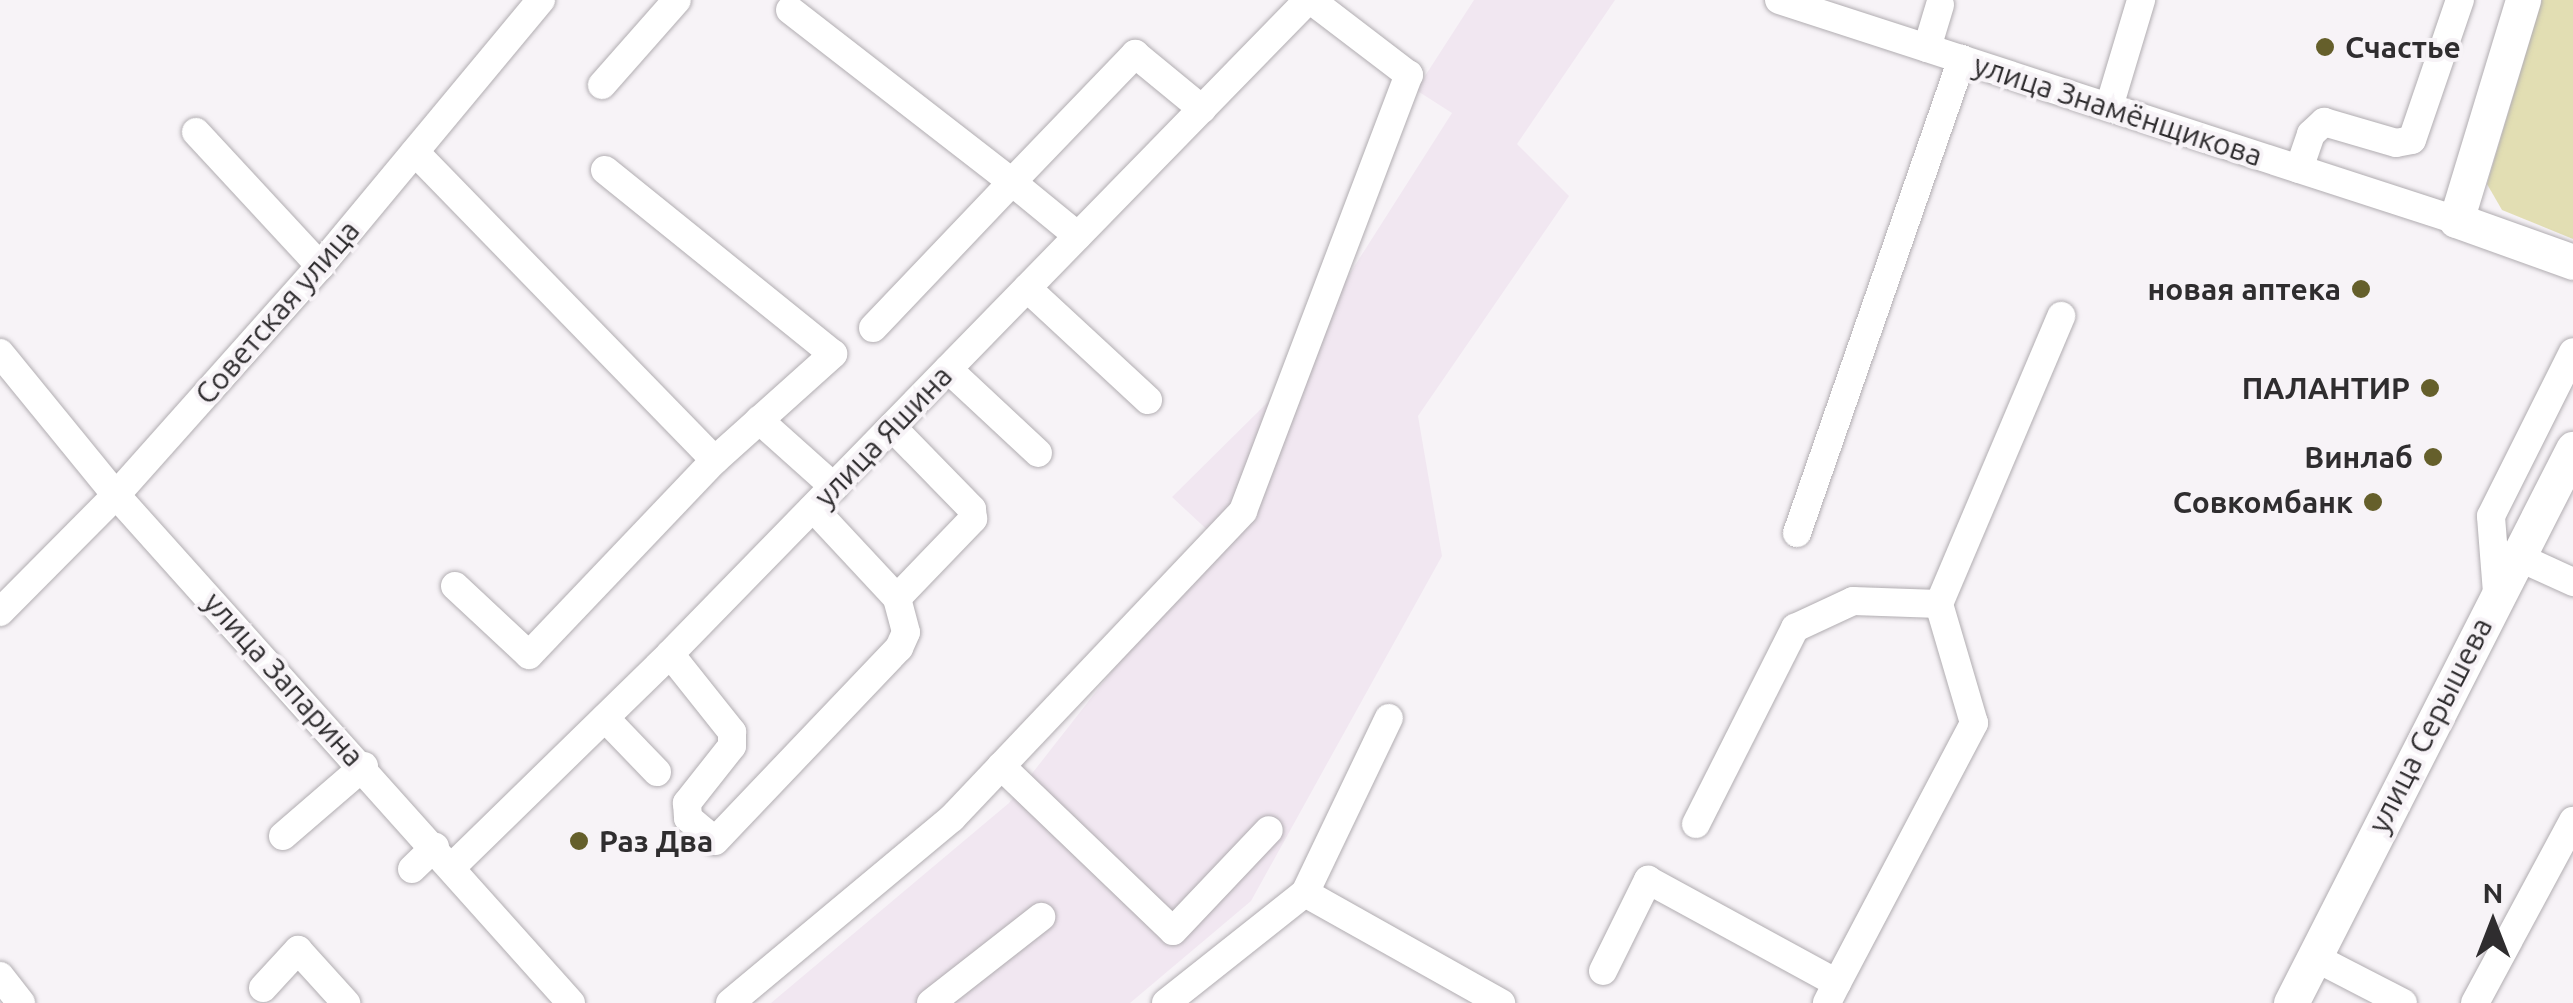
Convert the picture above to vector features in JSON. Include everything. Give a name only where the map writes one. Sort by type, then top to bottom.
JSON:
[{"type":"main road","points":[[2523,0],[2456,220],[2568,258]]},
{"type":"main road","name":"улица Серышева","points":[[2290,1003],[2573,449]]},
{"type":"street","name":"Советская улица","points":[[0,612],[116,494],[320,266],[541,0]]},
{"type":"street","points":[[602,85],[677,0]]},
{"type":"street","points":[[730,1003],[952,818],[1243,511],[1409,75],[1310,0]]},
{"type":"street","name":"улица Яшина","points":[[412,868],[444,857],[605,718],[1310,0]]},
{"type":"street","name":"улица Знамёнщикова","points":[[1780,0],[1836,9],[1926,48],[2456,220]]},
{"type":"street","points":[[2109,107],[2142,0]]},
{"type":"street","points":[[2299,169],[2310,134],[2324,122],[2396,143],[2412,140],[2460,0]]},
{"type":"street","points":[[1926,48],[1940,5]]},
{"type":"street","points":[[790,10],[1078,236]]},
{"type":"street","points":[[873,328],[1135,54],[1202,109]]},
{"type":"street","points":[[1797,533],[1962,60]]},
{"type":"street","points":[[196,132],[320,266]]},
{"type":"street","points":[[415,152],[715,460]]},
{"type":"street","points":[[456,586],[529,655],[715,460],[833,354],[605,170]]},
{"type":"street","points":[[1027,288],[1148,400]]},
{"type":"street","points":[[1603,970],[1648,880],[1832,993],[1974,723],[1939,604],[2062,316]]},
{"type":"street","points":[[2497,593],[2492,516],[2573,352]]},
{"type":"street","name":"улица Запарина","points":[[0,353],[116,494],[364,766],[571,1003]]},
{"type":"street","points":[[948,369],[1038,452]]},
{"type":"street","points":[[759,420],[834,487]]},
{"type":"street","points":[[892,427],[974,514],[897,598]]},
{"type":"street","points":[[670,654],[732,732],[732,746],[686,803],[688,818],[715,841],[898,648],[906,632],[897,598],[813,508]]},
{"type":"street","points":[[2516,556],[2573,582]]},
{"type":"street","points":[[1696,824],[1795,628],[1853,601],[1939,604]]},
{"type":"street","points":[[605,718],[657,772]]},
{"type":"street","points":[[1166,1003],[1305,893],[1389,718]]},
{"type":"street","points":[[283,836],[364,766]]},
{"type":"street","points":[[1001,766],[1173,931],[1269,830]]},
{"type":"street","points":[[2474,1003],[2571,831]]},
{"type":"street","points":[[1305,893],[1501,1003]]},
{"type":"street","points":[[932,1003],[1040,917]]},
{"type":"street","points":[[263,988],[298,950],[346,1003]]},
{"type":"street","points":[[2314,957],[2403,1003]]},
{"type":"street","points":[[0,976],[21,1003]]},
{"type":"shaded area","points":[[1474,0],[1615,0],[1517,144],[1569,196],[1418,416],[1442,556],[1251,901],[1130,1003],[771,1003],[1009,803],[1216,538],[1172,497],[1268,402],[1452,113],[1416,90]]},
{"type":"shaded area","points":[[2542,0],[2573,0],[2573,239],[2502,210],[2487,184]]},
{"type":"place","name":"Счастье","points":[[2325,47]]},
{"type":"place","name":"новая аптека","points":[[2361,289]]},
{"type":"place","name":"ПАЛАНТИР","points":[[2430,388]]},
{"type":"place","name":"Винлаб","points":[[2433,457]]},
{"type":"place","name":"Совкомбанк","points":[[2373,502]]},
{"type":"place","name":"Раз Два","points":[[579,841]]}]
